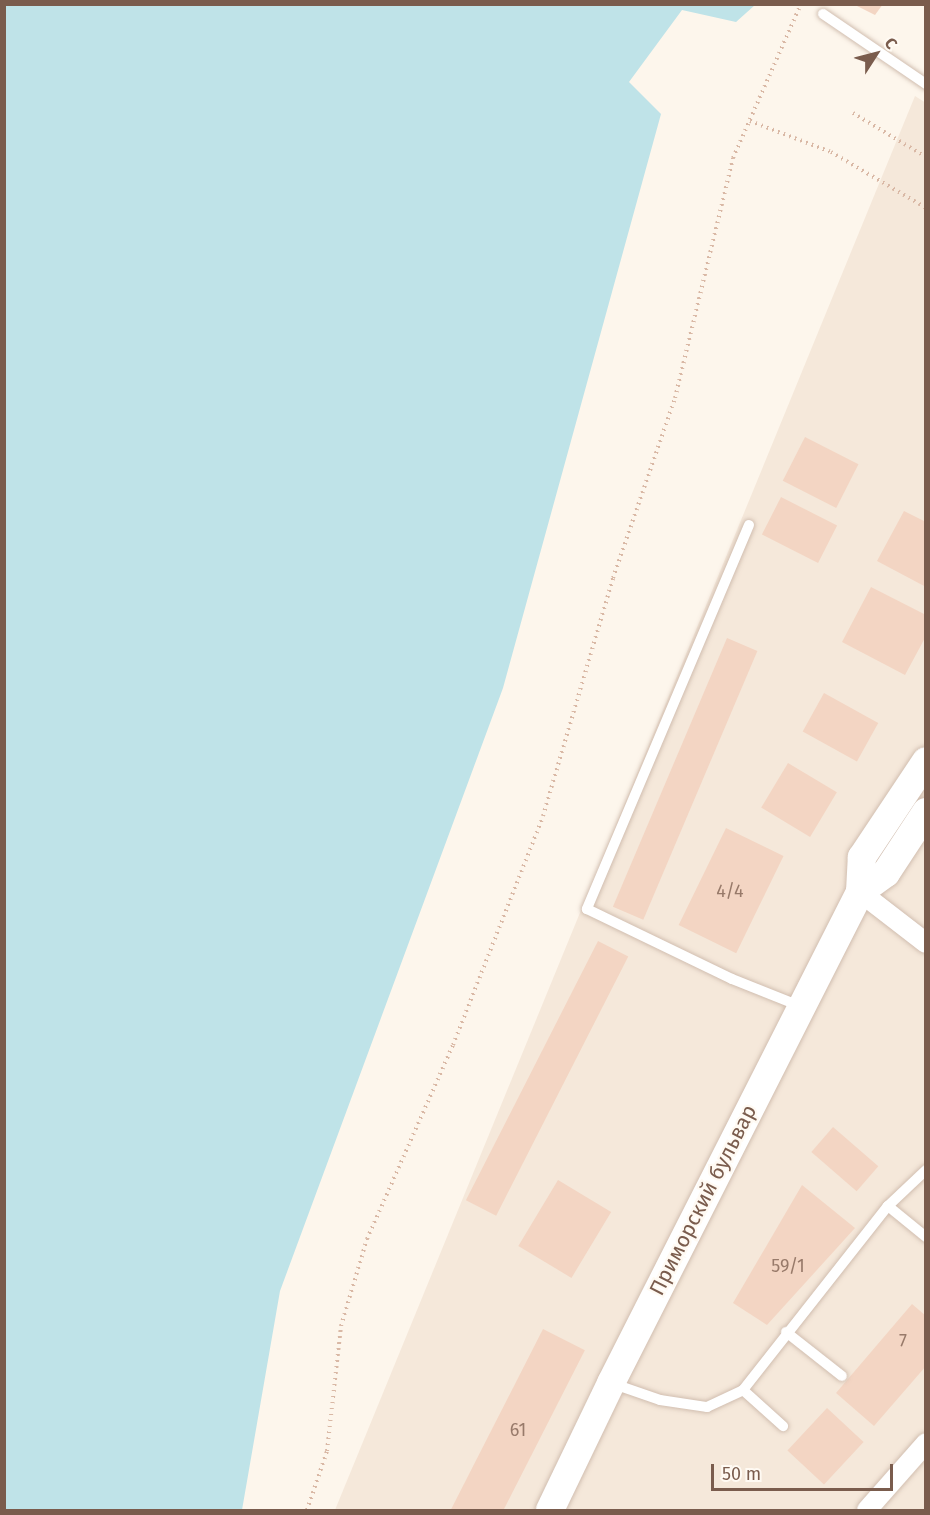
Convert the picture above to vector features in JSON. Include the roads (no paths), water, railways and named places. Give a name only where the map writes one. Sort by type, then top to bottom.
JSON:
[{"type":"street","name":"Приморский бульвар","points":[[550,1510],[610,1383],[860,892],[862,857],[926,761]]},
{"type":"street","name":"Приморский бульвар","points":[[860,892],[886,873],[926,812]]},
{"type":"street","points":[[860,892],[926,943]]},
{"type":"street","points":[[867,1510],[926,1443]]},
{"type":"lane","points":[[823,15],[926,84]]},
{"type":"lane","points":[[750,525],[587,909],[732,979],[801,1006]]},
{"type":"lane","points":[[610,1383],[660,1400],[707,1407],[743,1390],[786,1332],[888,1206],[926,1170]]},
{"type":"lane","points":[[888,1206],[926,1237]]},
{"type":"lane","points":[[786,1332],[842,1376]]},
{"type":"lane","points":[[743,1390],[783,1426]]},
{"type":"water","points":[[5,4],[755,5],[736,22],[682,10],[629,82],[661,114],[503,688],[280,1291],[242,1510],[5,1510]]}]
